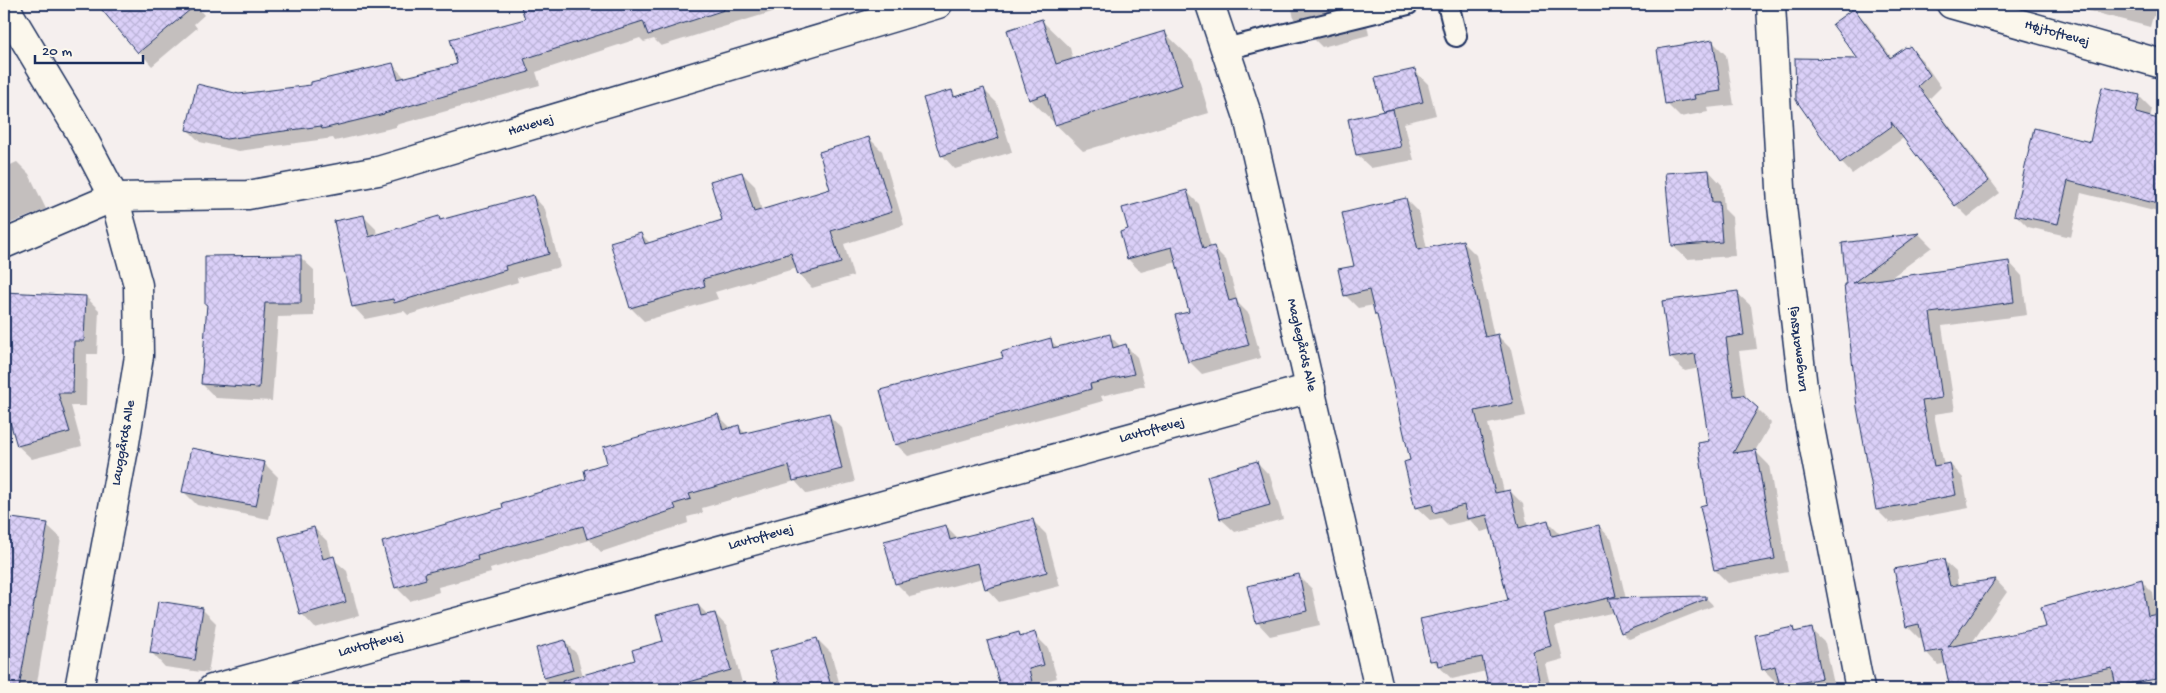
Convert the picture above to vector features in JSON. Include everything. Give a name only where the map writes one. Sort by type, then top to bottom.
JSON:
[{"type":"street","name":"Lauggårds Alle","points":[[5,4],[80,132],[114,197],[138,285],[139,356],[124,449],[79,689]]},
{"type":"street","name":"Havevej","points":[[114,197],[248,195],[378,171],[938,4]]},
{"type":"street","name":"Maglegårds Alle","points":[[1210,4],[1248,117],[1379,689]]},
{"type":"street","name":"Langemarksvej","points":[[1771,4],[1782,206],[1804,396],[1860,689]]},
{"type":"street","name":"Højtoftevej","points":[[1952,4],[2162,64]]},
{"type":"street","points":[[4,244],[114,197]]},
{"type":"street","name":"Lavtoftevej","points":[[212,689],[1311,388]]},
{"type":"lane","points":[[1225,48],[1408,4]]},
{"type":"lane","points":[[1448,4],[1456,36]]},
{"type":"building","points":[[97,4],[197,4],[138,53]]},
{"type":"building","points":[[520,4],[723,4],[724,10],[648,35],[643,21],[524,59],[529,72],[384,114],[322,129],[321,126],[226,139],[186,130],[197,84],[239,94],[311,85],[311,82],[393,63],[398,79],[457,64],[450,39],[525,19]]},
{"type":"building","points":[[1854,8],[1890,58],[1910,46],[1930,75],[1918,86],[1989,181],[1955,206],[1891,122],[1892,126],[1840,163],[1796,100],[1795,58],[1858,59],[1832,24]]},
{"type":"building","points":[[1042,19],[1056,64],[1165,31],[1182,85],[1055,125],[1046,94],[1029,100],[1007,30]]},
{"type":"building","points":[[1713,40],[1721,91],[1694,95],[1695,99],[1665,104],[1657,49]]},
{"type":"building","points":[[1415,69],[1423,102],[1383,111],[1375,78]]},
{"type":"building","points":[[2102,87],[2140,95],[2136,113],[2162,120],[2162,205],[2068,181],[2058,224],[2014,215],[2034,128],[2090,142]]},
{"type":"building","points":[[984,88],[999,138],[941,156],[923,98],[952,90],[954,97]]},
{"type":"building","points":[[1393,109],[1401,147],[1356,155],[1348,119]]},
{"type":"building","points":[[869,137],[892,212],[831,231],[841,263],[798,275],[791,253],[703,279],[705,286],[630,308],[610,242],[641,233],[645,244],[722,220],[710,181],[742,172],[754,212],[830,189],[819,152]]},
{"type":"building","points":[[1709,170],[1712,202],[1719,202],[1722,242],[1672,246],[1665,173]]},
{"type":"building","points":[[1187,190],[1203,249],[1214,246],[1229,301],[1236,299],[1249,345],[1188,362],[1175,315],[1189,312],[1172,247],[1127,259],[1120,232],[1128,229],[1122,208]]},
{"type":"building","points":[[533,195],[549,254],[505,266],[506,270],[394,303],[393,299],[352,307],[334,221],[364,215],[369,237],[439,216],[440,220]]},
{"type":"building","points":[[1406,198],[1418,250],[1463,240],[1485,337],[1498,334],[1513,403],[1475,411],[1495,493],[1510,490],[1519,528],[1548,520],[1552,536],[1599,525],[1616,596],[1543,614],[1551,646],[1533,651],[1541,689],[1489,689],[1482,657],[1438,666],[1437,660],[1430,661],[1420,619],[1508,600],[1487,515],[1467,519],[1464,505],[1434,513],[1432,504],[1415,508],[1404,462],[1410,460],[1377,315],[1375,315],[1369,290],[1344,296],[1338,269],[1354,266],[1342,213]]},
{"type":"building","points":[[1920,233],[1853,283],[2009,261],[2014,302],[1930,313],[1942,398],[1922,401],[1934,466],[1950,463],[1956,495],[1876,510],[1857,407],[1844,284],[1846,284],[1842,243]]},
{"type":"building","points":[[301,255],[301,303],[265,303],[259,388],[201,384],[207,304],[205,304],[205,256]]},
{"type":"building","points":[[1738,291],[1744,335],[1726,338],[1734,396],[1743,395],[1758,408],[1733,453],[1756,450],[1775,559],[1714,570],[1700,506],[1707,504],[1698,443],[1709,441],[1695,354],[1670,358],[1662,301]]},
{"type":"building","points":[[4,292],[86,296],[84,341],[74,341],[73,393],[58,393],[70,432],[17,446],[4,401]]},
{"type":"building","points":[[1110,334],[1113,348],[1126,344],[1134,374],[1090,384],[1091,389],[895,445],[880,390],[1003,358],[1001,352],[1051,338],[1053,348]]},
{"type":"building","points":[[829,413],[842,469],[793,481],[789,466],[689,494],[691,499],[674,504],[676,509],[587,539],[583,526],[477,555],[478,559],[425,573],[426,579],[395,588],[382,542],[503,508],[502,503],[586,479],[584,470],[607,463],[603,447],[718,414],[723,430],[739,425],[741,434]]},
{"type":"building","points":[[191,448],[265,462],[256,506],[182,492]]},
{"type":"building","points":[[1257,461],[1270,505],[1220,519],[1207,476]]},
{"type":"building","points":[[4,517],[48,523],[19,688],[4,686]]},
{"type":"building","points":[[1033,519],[1047,572],[985,589],[978,563],[895,584],[884,541],[946,525],[950,540]]},
{"type":"building","points":[[314,527],[323,559],[334,556],[346,602],[300,615],[279,537]]},
{"type":"building","points":[[1944,559],[1950,586],[1996,579],[1948,647],[2046,627],[2041,607],[2142,579],[2148,616],[2162,613],[2162,678],[2116,686],[2112,668],[2010,689],[1950,689],[1942,650],[1925,653],[1919,624],[1906,627],[1894,569]]},
{"type":"building","points":[[1299,574],[1307,611],[1256,623],[1247,586]]},
{"type":"building","points":[[1706,596],[1706,599],[1621,633],[1608,598]]},
{"type":"building","points":[[158,601],[203,608],[195,660],[150,653]]},
{"type":"building","points":[[698,604],[701,616],[715,613],[731,670],[665,689],[563,689],[562,681],[635,660],[632,650],[663,641],[656,615]]},
{"type":"building","points":[[1793,627],[1794,632],[1812,628],[1822,678],[1780,687],[1775,666],[1762,670],[1755,635]]},
{"type":"building","points":[[1019,632],[1020,637],[1035,632],[1044,665],[1029,669],[1032,682],[1001,689],[987,641]]},
{"type":"building","points":[[817,638],[832,689],[781,689],[770,651]]},
{"type":"building","points":[[565,640],[573,670],[544,678],[536,648]]}]
